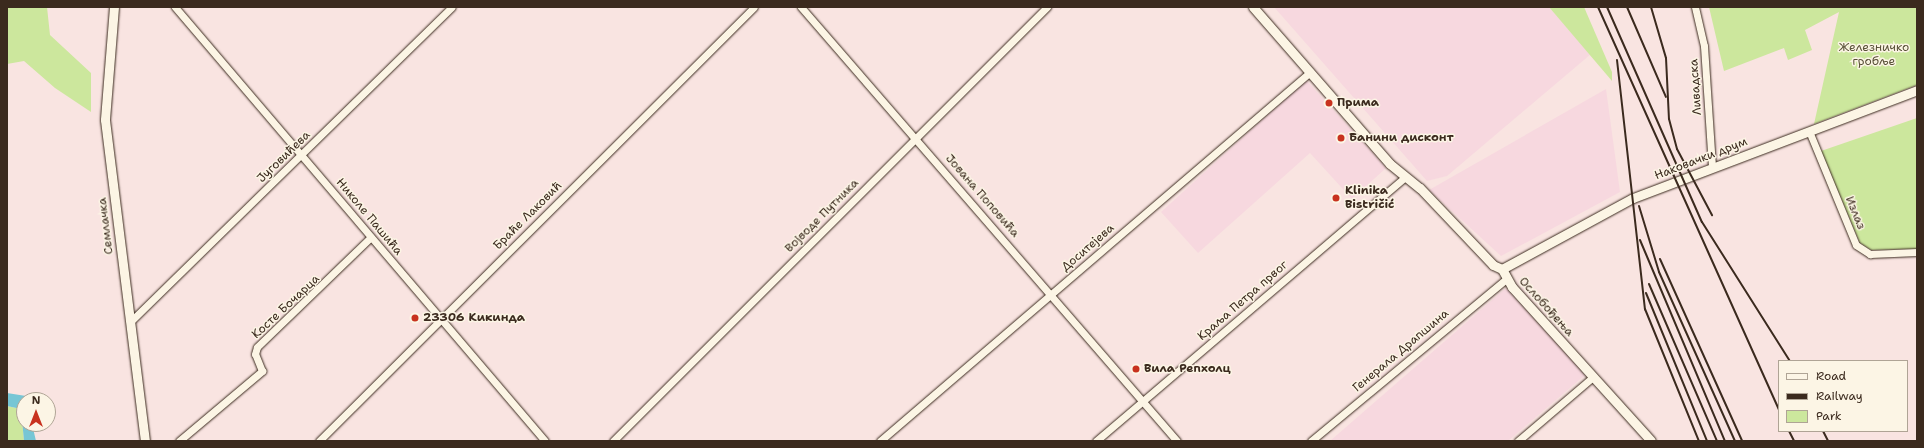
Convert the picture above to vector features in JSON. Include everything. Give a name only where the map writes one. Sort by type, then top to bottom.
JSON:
[{"type":"main road","name":"Семлачка","points":[[114,7],[106,120],[145,441]]},
{"type":"main road","points":[[1253,7],[1405,177],[1420,188],[1493,266],[1502,269]]},
{"type":"main road","name":"Наковачки друм","points":[[1502,269],[1610,208],[1712,167],[1917,90]]},
{"type":"main road","name":"Ослобођења","points":[[1502,269],[1506,279],[1651,441]]},
{"type":"street","name":"Николе Пашића","points":[[175,7],[545,441]]},
{"type":"street","name":"Југовићева","points":[[130,322],[452,7]]},
{"type":"street","name":"Браће Лаковић","points":[[319,441],[754,7]]},
{"type":"street","name":"Јована Поповића","points":[[801,7],[916,136],[1052,294],[1142,402],[1177,441]]},
{"type":"street","name":"Војводе Путника","points":[[613,441],[916,136],[1047,7]]},
{"type":"street","name":"Ливадска","points":[[1695,7],[1704,46],[1712,167]]},
{"type":"street","name":"Доситејева","points":[[880,441],[1310,72]]},
{"type":"street","name":"Излаз","points":[[1809,131],[1856,245],[1870,254],[1917,252]]},
{"type":"street","name":"Краља Петра првог","points":[[1096,441],[1405,177]]},
{"type":"street","name":"Косте Бочарца","points":[[179,441],[262,371],[255,354],[258,347],[371,237]]},
{"type":"street","name":"Генерала Драпшина","points":[[1311,441],[1506,279]]},
{"type":"street","points":[[1518,441],[1593,377]]},
{"type":"shaded area","points":[[1274,7],[1549,7],[1591,54],[1447,176],[1427,181]]},
{"type":"shaded area","points":[[1306,80],[1386,168],[1352,199],[1310,153],[1198,253],[1161,212]]},
{"type":"shaded area","points":[[1606,89],[1620,192],[1501,256],[1429,190]]},
{"type":"shaded area","points":[[1506,288],[1585,375],[1508,441],[1330,441]]},
{"type":"green space","points":[[7,7],[47,7],[50,35],[91,73],[91,112],[55,88],[24,61],[7,64]]},
{"type":"green space","points":[[1549,7],[1584,7],[1612,72],[1612,81]]},
{"type":"green space","name":"Железничко гробље","points":[[1709,7],[1917,7],[1917,85],[1814,124],[1839,12],[1805,30],[1812,50],[1788,60],[1784,48],[1724,71]]},
{"type":"green space","points":[[1917,118],[1917,249],[1871,250],[1860,243],[1821,151]]},
{"type":"green space","points":[[7,406],[16,408],[16,432],[23,432],[24,441],[7,441]]},
{"type":"water","points":[[7,393],[16,394],[16,408],[7,406]]},
{"type":"water","points":[[23,432],[34,432],[36,441],[24,441]]},
{"type":"railway","points":[[1598,7],[1778,407]]},
{"type":"railway","points":[[1607,7],[1702,222],[1789,360]]},
{"type":"railway","points":[[1627,7],[1666,97]]},
{"type":"railway","points":[[1651,7],[1666,58],[1669,119],[1677,149],[1712,215]]},
{"type":"railway","points":[[1617,60],[1645,309],[1699,441]]},
{"type":"railway","points":[[1639,206],[1659,272],[1735,441]]},
{"type":"railway","points":[[1640,240],[1725,441]]},
{"type":"railway","points":[[1660,259],[1742,441]]},
{"type":"railway","points":[[1649,284],[1717,441]]},
{"type":"railway","points":[[1646,293],[1707,441]]},
{"type":"railway","points":[[1790,432],[1794,441]]},
{"type":"railway","points":[[1824,432],[1828,441]]},
{"type":"place","name":"Прима","points":[[1329,103]]},
{"type":"place","name":"Банини дисконт","points":[[1341,138]]},
{"type":"place","name":"Klinika Bistričić","points":[[1336,198]]},
{"type":"place","name":"23306 Кикинда","points":[[415,318]]},
{"type":"place","name":"Вила Репхолц","points":[[1136,369]]}]
